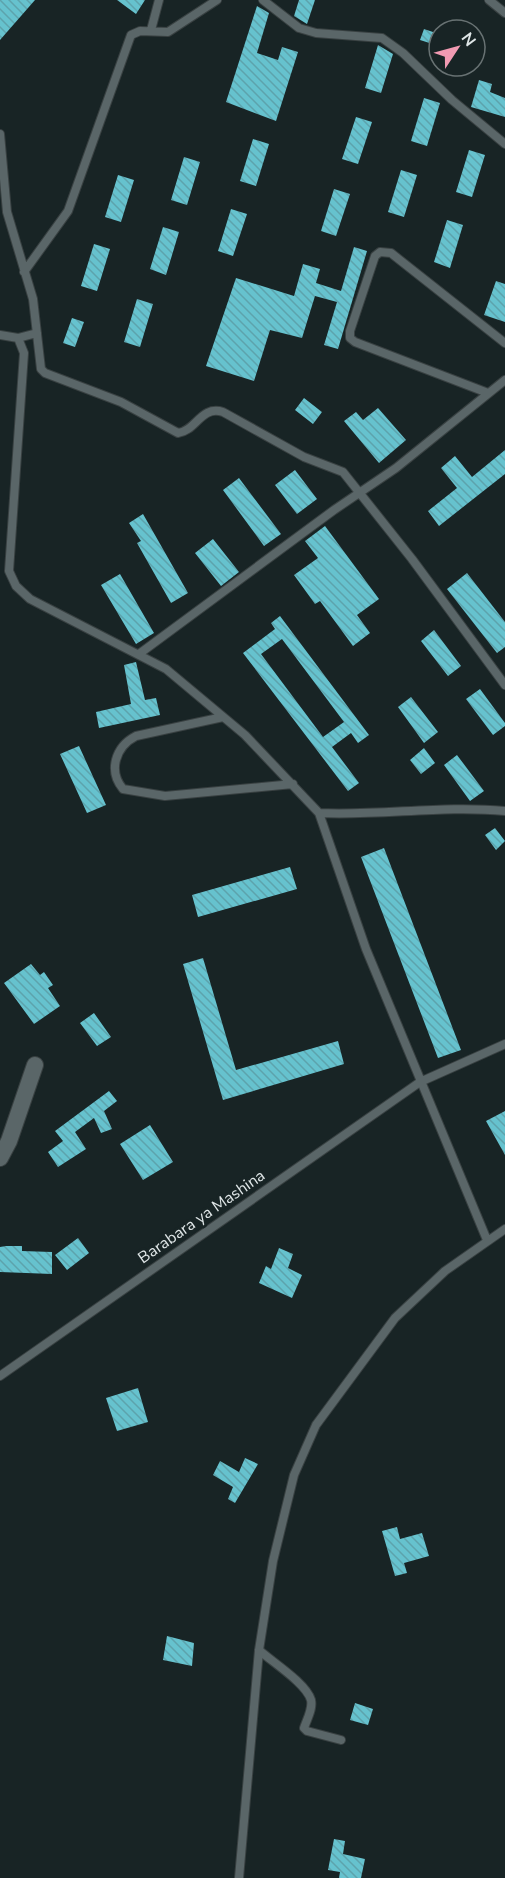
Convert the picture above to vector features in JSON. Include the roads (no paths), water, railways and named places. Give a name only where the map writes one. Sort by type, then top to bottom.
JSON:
[{"type":"street","points":[[0,1158],[9,1142],[35,1065]]},
{"type":"lane","points":[[151,30],[159,0]]},
{"type":"lane","points":[[24,272],[68,211],[130,35],[151,30],[168,32],[217,0]]},
{"type":"lane","points":[[263,0],[299,28],[316,33],[382,38],[403,53],[452,100],[505,144]]},
{"type":"lane","points":[[489,0],[505,13]]},
{"type":"lane","points":[[0,135],[7,212],[33,299],[38,363],[45,373],[121,402],[178,433],[183,433],[202,414],[217,410],[304,457],[343,472],[360,491],[505,686]]},
{"type":"lane","points":[[0,203],[7,212]]},
{"type":"lane","points":[[488,393],[355,342],[350,338],[350,331],[375,256],[380,252],[391,253],[505,343]]},
{"type":"lane","points":[[0,335],[18,338],[37,333]]},
{"type":"lane","points":[[18,338],[24,353],[9,571],[16,586],[30,599],[166,669],[224,717],[293,784],[319,813],[366,949],[487,1240]]},
{"type":"lane","points":[[139,654],[360,491],[396,468],[505,380]]},
{"type":"lane","points":[[224,717],[136,736],[125,742],[113,768],[116,780],[123,789],[165,796],[293,784]]},
{"type":"lane","points":[[319,813],[363,815],[468,808],[505,811]]},
{"type":"lane","name":"Barabara ya Mashina","points":[[0,1376],[420,1082],[505,1044]]},
{"type":"lane","points":[[239,1878],[259,1650],[273,1561],[294,1475],[316,1425],[395,1318],[416,1296],[487,1240],[505,1229]]},
{"type":"lane","points":[[259,1650],[304,1688],[311,1699],[311,1709],[304,1728],[307,1731],[341,1740]]}]
